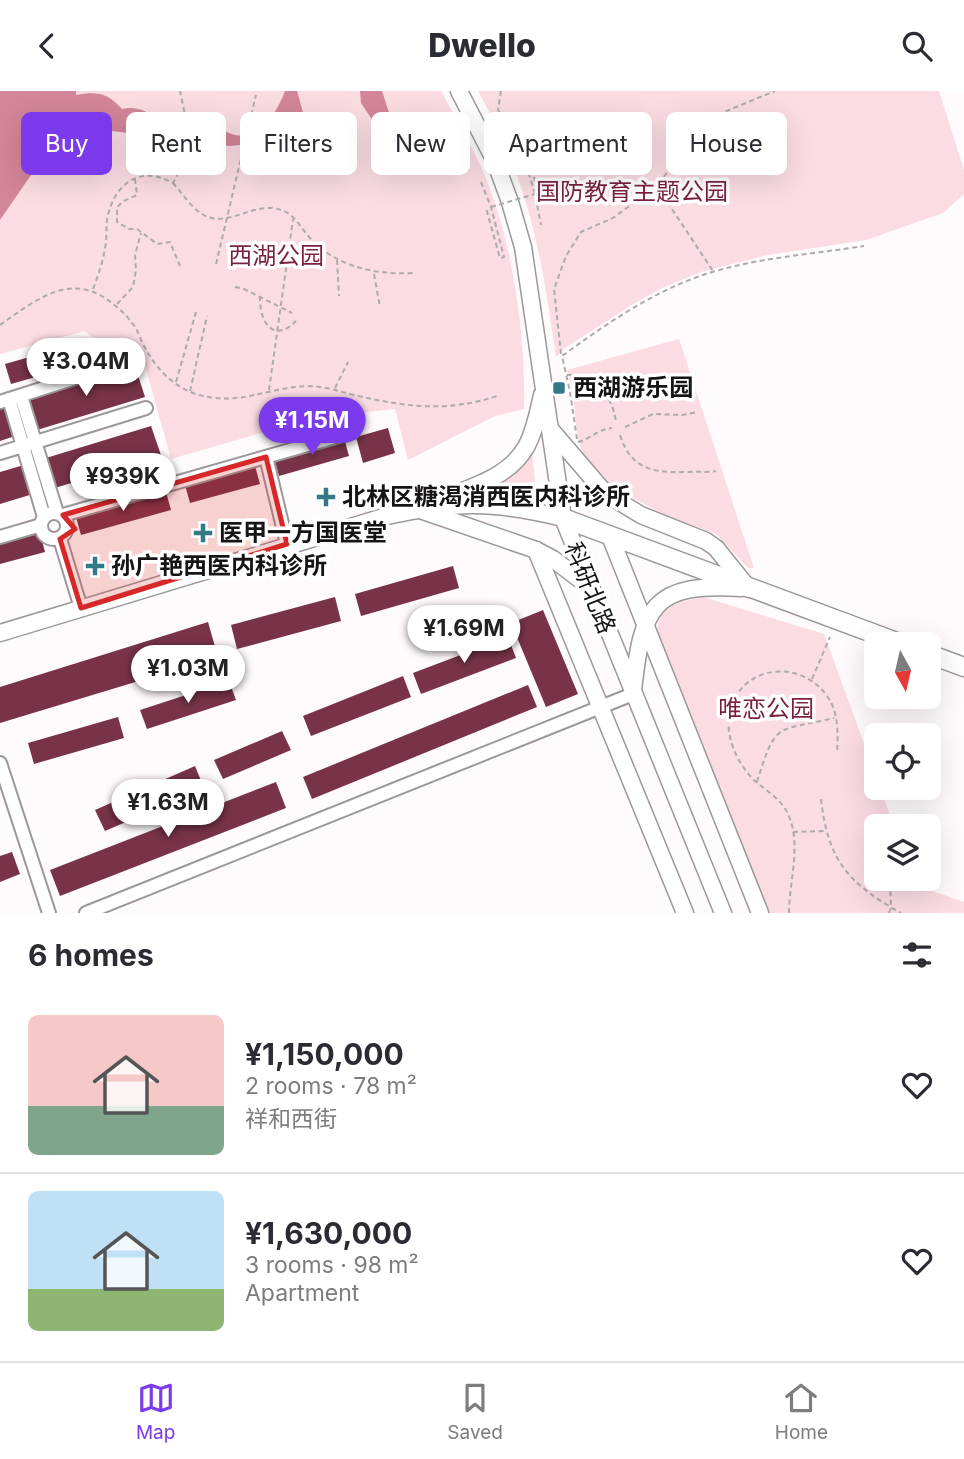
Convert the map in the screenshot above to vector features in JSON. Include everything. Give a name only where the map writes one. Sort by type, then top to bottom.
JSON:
[{"type":"highway","points":[[563,518],[869,632]]},
{"type":"highway","points":[[942,659],[964,667]]},
{"type":"main road","name":"科研北路","points":[[459,91],[495,161],[523,247],[563,518],[723,913]]},
{"type":"main road","points":[[417,509],[493,477],[517,460],[532,435],[544,386]]},
{"type":"main road","points":[[550,430],[605,493],[641,515],[716,548],[749,589]]},
{"type":"main road","points":[[0,633],[287,544],[417,509],[470,503],[527,509],[563,518]]},
{"type":"main road","points":[[417,509],[536,550],[571,571],[589,586]]},
{"type":"main road","points":[[610,535],[760,913]]},
{"type":"main road","points":[[536,550],[685,913]]},
{"type":"main road","points":[[633,694],[638,647],[656,607],[675,592],[706,586],[749,589]]},
{"type":"street","points":[[60,539],[68,528],[51,518],[29,444],[10,399],[132,360]]},
{"type":"street","points":[[0,453],[146,408]]},
{"type":"street","points":[[0,537],[51,518],[353,432]]},
{"type":"street","points":[[265,457],[287,544]]},
{"type":"street","points":[[51,518],[42,532],[48,538],[60,539]]},
{"type":"street","points":[[60,539],[81,608]]},
{"type":"street","points":[[86,913],[633,694]]},
{"type":"street","points":[[0,763],[49,913]]},
{"type":"path","points":[[173,183],[186,158],[190,138],[180,91]]},
{"type":"path","points":[[499,112],[501,91]]},
{"type":"path","points":[[578,451],[554,289],[566,256],[582,232],[613,218],[657,186],[700,122],[775,91]]},
{"type":"path","points":[[216,264],[256,95]]},
{"type":"path","points":[[540,198],[525,146],[521,147],[541,225]]},
{"type":"path","points":[[92,290],[103,260],[110,210],[119,189],[135,179],[155,176],[173,183],[201,213],[211,219],[225,219],[266,208],[278,209],[293,218],[322,251],[337,260],[374,272],[415,273]]},
{"type":"path","points":[[135,179],[137,195],[117,207],[117,222],[122,226],[137,229],[158,244],[170,242],[180,266]]},
{"type":"path","points":[[481,182],[491,207],[504,257],[500,258],[486,208]]},
{"type":"path","points":[[657,186],[713,272]]},
{"type":"path","points":[[491,207],[535,194]]},
{"type":"path","points":[[269,391],[293,218]]},
{"type":"path","points":[[116,305],[133,287],[135,255],[141,232]]},
{"type":"path","points":[[562,356],[642,302],[674,286],[713,272],[783,257],[864,246]]},
{"type":"path","points":[[337,260],[339,296]]},
{"type":"path","points":[[374,272],[380,307]]},
{"type":"path","points":[[235,287],[260,296],[292,313]]},
{"type":"path","points":[[0,325],[48,294],[70,289],[92,290],[116,305],[133,323],[155,367],[190,392],[219,400],[236,400],[269,391],[308,386],[424,407],[475,404],[500,395]]},
{"type":"path","points":[[260,296],[260,317],[264,324],[277,330],[292,326],[296,321]]},
{"type":"path","points":[[176,383],[197,312]]},
{"type":"path","points":[[190,392],[207,316]]},
{"type":"path","points":[[334,389],[348,362]]},
{"type":"path","points":[[566,375],[585,377],[606,392],[613,406],[616,422]]},
{"type":"path","points":[[625,427],[653,414],[682,415],[698,412]]},
{"type":"path","points":[[577,442],[587,439],[601,429],[612,428]]},
{"type":"path","points":[[620,435],[631,456],[647,468],[669,473],[716,471]]},
{"type":"path","points":[[811,680],[830,637]]},
{"type":"path","points":[[789,913],[793,832],[782,803],[757,782],[740,761],[728,723],[735,698],[751,679],[762,673],[788,671],[811,680],[829,697],[838,736],[837,753]]},
{"type":"path","points":[[757,782],[765,755],[777,733],[790,727],[835,718]]},
{"type":"path","points":[[821,799],[827,831],[844,870],[862,889],[901,913]]},
{"type":"path","points":[[793,832],[827,831]]},
{"type":"path","points":[[888,913],[891,908],[890,891]]},
{"type":"highlighted area","points":[[266,457],[287,544],[81,608],[60,539],[75,529],[63,515]]},
{"type":"green space","name":"西湖公园","points":[[0,91],[441,91],[453,112],[371,112],[371,175],[470,175],[470,144],[492,194],[509,254],[519,317],[524,409],[495,416],[408,460],[395,409],[313,418],[171,459],[143,358],[136,353],[99,340],[85,331],[0,354]]},
{"type":"green space","name":"国防教育主题公园","points":[[478,91],[939,91],[964,170],[964,194],[943,213],[866,240],[768,255],[701,272],[662,288],[630,306],[565,348],[556,357],[539,253],[517,175],[652,175],[652,112],[489,112]]},
{"type":"green space","points":[[679,339],[754,568],[748,568],[716,534],[667,516],[614,488],[590,463],[580,445],[567,370]]},
{"type":"green space","points":[[532,450],[535,481],[530,486],[512,491],[486,488]]},
{"type":"green space","name":"唯恋公园","points":[[703,597],[824,634],[864,743],[864,800],[884,800],[890,814],[864,814],[864,891],[933,891],[964,902],[964,913],[763,913],[655,639],[664,613],[683,601]]},
{"type":"shaded area","points":[[0,91],[76,91],[76,95],[96,93],[112,99],[122,109],[135,108],[146,112],[126,112],[126,133],[112,131],[112,112],[21,112],[21,175],[31,175],[0,220]]},
{"type":"shaded area","points":[[285,91],[297,91],[303,112],[274,112]]},
{"type":"shaded area","points":[[360,91],[382,91],[389,112],[371,112],[371,118],[361,103]]},
{"type":"shaded area","points":[[226,131],[240,135],[240,145],[226,146]]},
{"type":"building","points":[[86,340],[92,361],[56,371],[50,350]]},
{"type":"building","points":[[40,354],[46,374],[11,384],[5,364]]},
{"type":"building","points":[[135,366],[145,397],[37,430],[28,399]]},
{"type":"building","points":[[6,407],[15,436],[0,441],[0,409]]},
{"type":"building","points":[[151,426],[161,455],[55,488],[46,458]]},
{"type":"building","points":[[388,428],[395,453],[363,463],[356,437]]},
{"type":"building","points":[[344,438],[349,456],[279,476],[274,458]]},
{"type":"building","points":[[24,465],[33,494],[0,504],[0,472]]},
{"type":"building","points":[[255,466],[260,484],[190,503],[185,485]]},
{"type":"building","points":[[166,492],[171,510],[81,535],[76,517]]},
{"type":"building","points":[[40,533],[45,552],[0,564],[0,544]]},
{"type":"building","points":[[453,566],[459,588],[361,616],[355,594]]},
{"type":"building","points":[[335,597],[341,621],[237,649],[231,625]]},
{"type":"building","points":[[543,610],[578,694],[546,707],[511,623]]},
{"type":"building","points":[[208,622],[218,657],[0,723],[0,687]]},
{"type":"building","points":[[508,637],[516,658],[421,694],[413,673]]},
{"type":"building","points":[[403,676],[411,697],[311,736],[303,716]]},
{"type":"building","points":[[229,681],[236,700],[147,729],[140,710]]},
{"type":"building","points":[[528,685],[537,707],[312,799],[303,777]]},
{"type":"building","points":[[118,717],[124,738],[34,764],[28,743]]},
{"type":"building","points":[[282,731],[291,750],[223,779],[214,760]]},
{"type":"building","points":[[195,766],[204,788],[105,831],[95,810]]},
{"type":"building","points":[[276,782],[286,808],[60,896],[50,870]]},
{"type":"building","points":[[12,852],[20,874],[0,882],[0,856]]},
{"type":"place","name":"西湖游乐园","points":[[559,388]]},
{"type":"place","name":"北林区糖渴消西医内科诊所","points":[[326,497]]},
{"type":"place","name":"医甲一方国医堂","points":[[203,533]]},
{"type":"place","name":"孙广艳西医内科诊所","points":[[95,566]]}]
